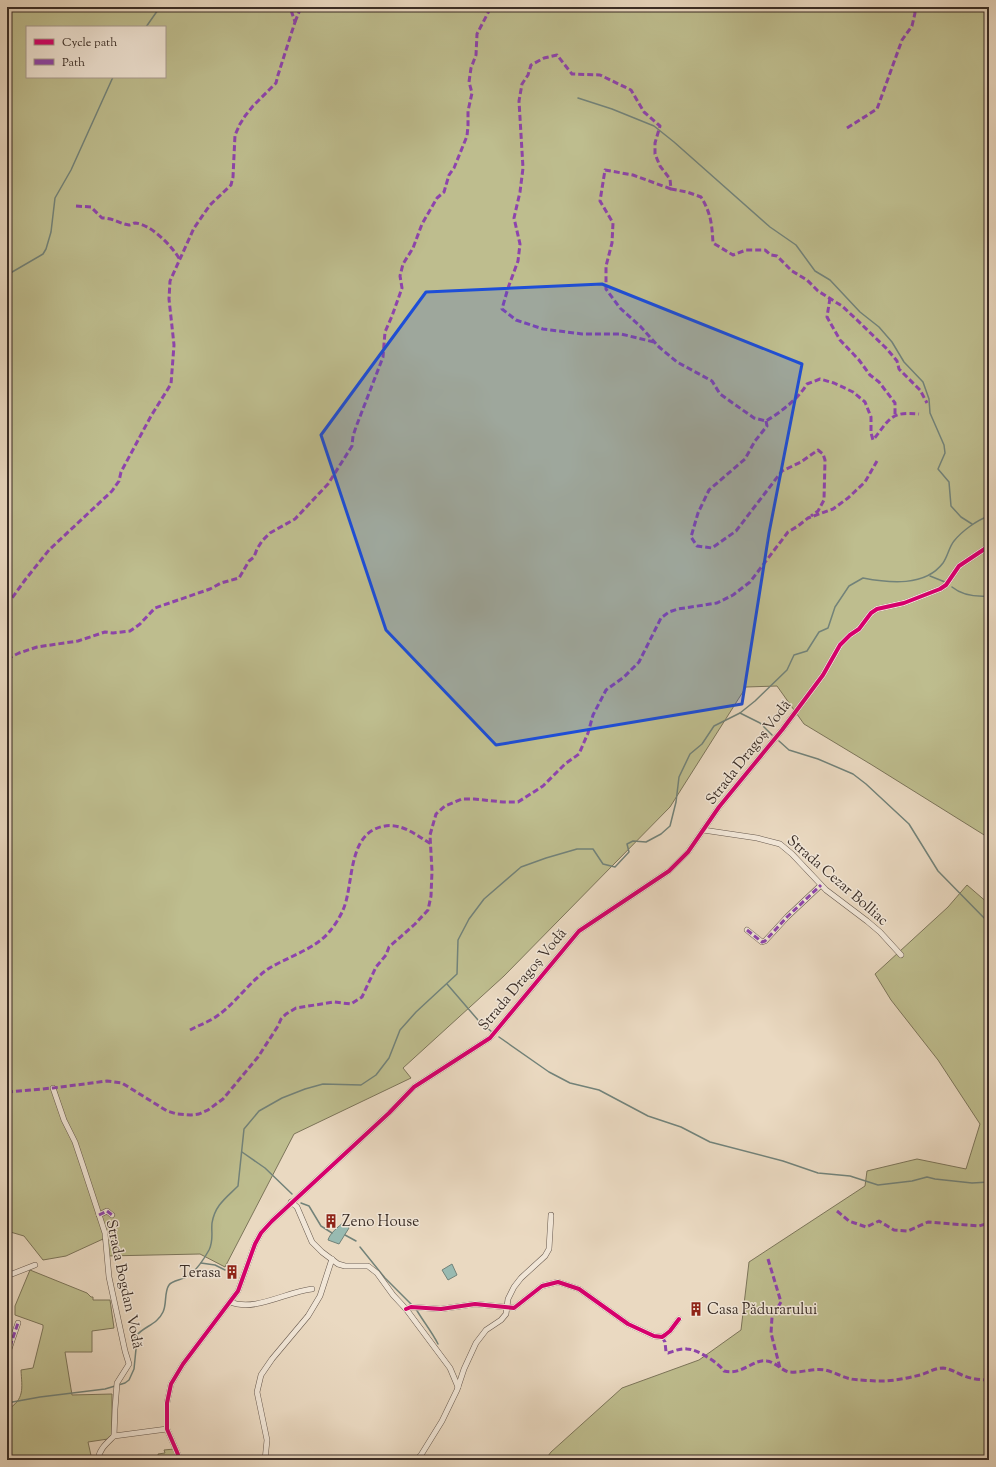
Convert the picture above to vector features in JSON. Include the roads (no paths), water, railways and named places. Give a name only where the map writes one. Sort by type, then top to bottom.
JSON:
[{"type":"street","name":"Strada Dragoș Vodă","points":[[180,1460],[167,1430],[167,1403],[171,1384],[183,1364],[238,1291],[248,1262],[261,1233],[292,1202],[389,1113],[414,1087],[490,1038],[579,931],[669,871],[688,852],[719,808],[782,730],[823,675],[835,653],[850,635],[860,629],[871,614],[877,609],[904,603],[940,589],[946,585],[959,566],[989,546]]},
{"type":"street","name":"Strada Cezar Bolliac","points":[[703,830],[757,838],[780,844],[792,854],[834,897],[867,920],[901,955]]},
{"type":"street","points":[[747,930],[762,942],[766,941],[786,917],[821,885]]},
{"type":"street","name":"Strada Bogdan Vodă","points":[[53,1088],[64,1120],[75,1142],[105,1233],[109,1277],[125,1350],[129,1360],[129,1364],[117,1383],[114,1436]]},
{"type":"street","points":[[292,1202],[297,1208],[312,1242],[316,1247],[338,1264],[345,1266],[364,1265],[373,1268],[393,1295],[406,1308],[450,1368],[458,1388]]},
{"type":"street","points":[[99,1215],[107,1211],[112,1215]]},
{"type":"street","points":[[416,1460],[421,1455],[438,1428],[458,1388],[464,1369],[476,1343],[486,1330],[501,1320],[506,1314],[508,1299],[514,1287],[521,1278],[541,1261],[549,1249],[551,1216]]},
{"type":"street","points":[[265,1460],[267,1440],[257,1392],[261,1375],[272,1359],[308,1316],[318,1300],[324,1287],[332,1259]]},
{"type":"street","points":[[7,1276],[36,1265]]},
{"type":"street","points":[[406,1308],[441,1309],[475,1304],[514,1308],[542,1286],[558,1282],[579,1289],[628,1324],[654,1336],[662,1337],[665,1335],[679,1319]]},
{"type":"street","points":[[230,1302],[238,1306],[259,1304],[299,1290],[312,1289]]},
{"type":"street","points":[[7,1355],[18,1323]]},
{"type":"street","points":[[98,1460],[99,1454],[104,1445],[114,1436],[167,1430]]},
{"type":"water","points":[[344,1222],[349,1228],[339,1244],[328,1240],[332,1233]]},
{"type":"water","points":[[452,1264],[457,1275],[448,1280],[442,1270]]},
{"type":"waterway","points":[[147,26],[160,7]]},
{"type":"waterway","points":[[7,275],[43,254],[46,249],[51,232],[55,198],[71,170],[113,78]]},
{"type":"waterway","points":[[578,98],[612,109],[654,126],[770,227],[796,245],[815,271],[830,280],[860,312],[879,327],[892,342],[904,362],[923,382],[929,399],[930,413],[944,445],[945,453],[938,469],[949,482],[951,506],[961,517],[972,524]]},
{"type":"waterway","points":[[7,1403],[40,1397],[105,1389],[125,1383],[129,1380],[134,1369],[136,1349],[134,1339],[139,1333],[154,1323],[163,1312],[167,1288],[170,1283],[191,1274],[200,1264],[211,1246],[213,1217],[222,1202],[238,1186],[244,1129],[259,1111],[282,1098],[305,1089],[323,1084],[361,1085],[376,1075],[389,1058],[400,1030],[416,1012],[457,974],[458,940],[469,919],[484,899],[521,867],[577,849],[593,849],[603,864],[615,867],[629,852],[627,844],[633,841],[646,842],[661,834],[670,826],[676,802],[679,777],[690,754],[702,744],[714,726],[740,713],[755,701],[787,670],[794,655],[807,651],[819,632],[828,628],[835,607],[849,586],[863,578],[895,582],[917,580],[927,576],[943,563],[952,543],[961,533],[970,526],[989,516]]},
{"type":"waterway","points":[[930,576],[945,582]]},
{"type":"waterway","points":[[952,587],[970,595],[989,596]]},
{"type":"waterway","points":[[740,713],[760,723],[772,735]]},
{"type":"waterway","points":[[779,741],[789,750],[818,759],[853,774],[866,784],[909,824],[938,871],[989,923]]},
{"type":"waterway","points":[[447,984],[478,1020],[492,1032]]},
{"type":"waterway","points":[[499,1037],[549,1072],[570,1083],[599,1090],[648,1116],[681,1127],[710,1142],[783,1161],[818,1173],[850,1176],[878,1185],[912,1181],[927,1177],[972,1183],[989,1182]]},
{"type":"waterway","points":[[242,1152],[265,1168],[292,1194]]},
{"type":"waterway","points":[[301,1203],[309,1206],[321,1226],[332,1233]]},
{"type":"waterway","points":[[345,1235],[356,1241]]},
{"type":"waterway","points":[[360,1247],[385,1278],[412,1305]]},
{"type":"waterway","points":[[201,1263],[215,1265],[225,1270]]},
{"type":"waterway","points":[[416,1309],[438,1344]]},
{"type":"place","name":"Zeno House","points":[[331,1221]]},
{"type":"place","name":"Terasa","points":[[232,1272]]},
{"type":"place","name":"Casa Pădurarului","points":[[696,1309]]}]
